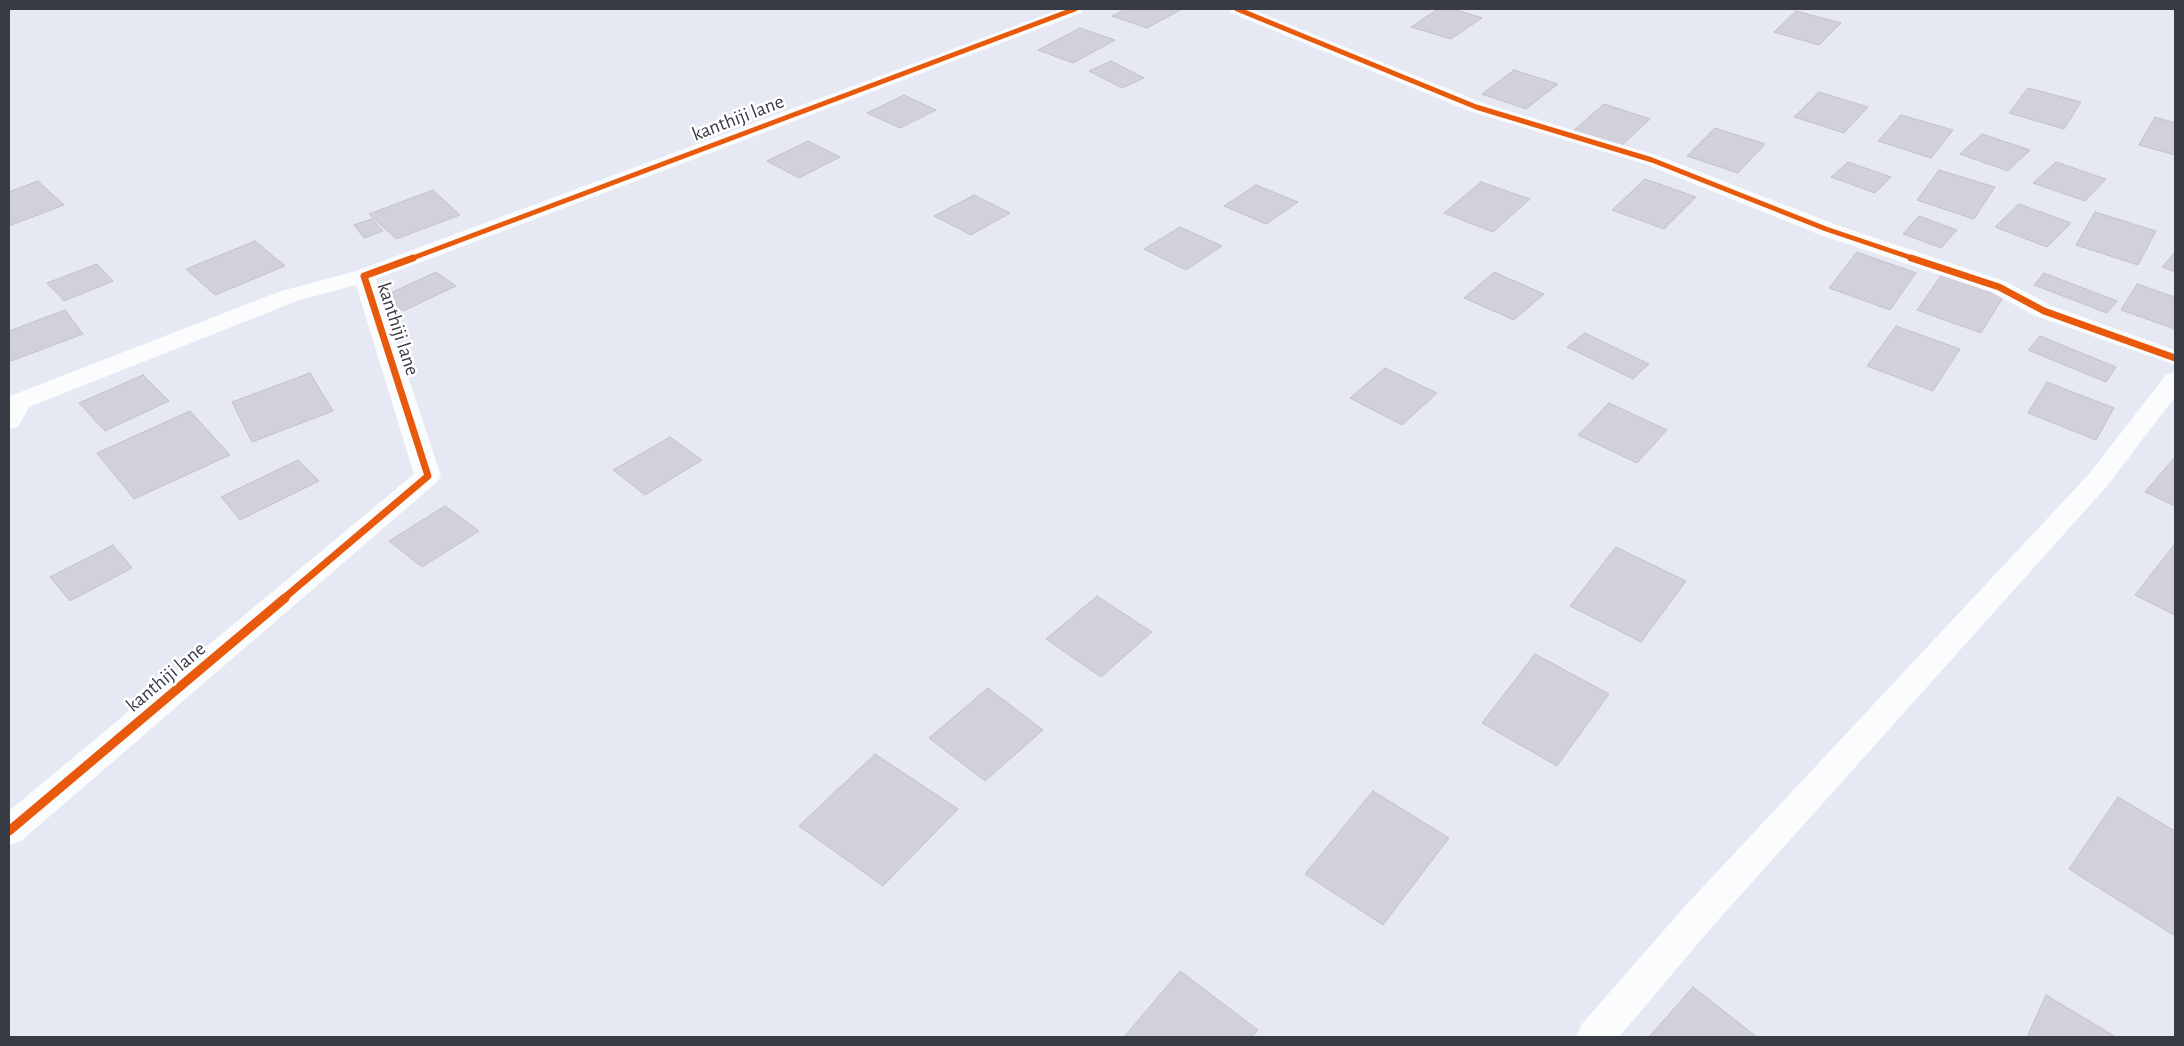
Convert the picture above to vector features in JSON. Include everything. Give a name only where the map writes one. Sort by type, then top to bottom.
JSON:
[{"type":"street","name":"kanthiji lane","points":[[9,831],[428,476],[364,276],[1075,9]]},
{"type":"street","points":[[1237,9],[1476,107],[1652,160],[1826,229],[2000,287],[2044,311],[2175,358]]},
{"type":"street","points":[[9,422],[20,402],[289,296],[364,276]]},
{"type":"street","points":[[1595,1037],[1700,916],[2098,480],[2175,380]]},
{"type":"building","points":[[1126,9],[1182,9],[1147,28],[1112,16]]},
{"type":"building","points":[[1438,9],[1453,9],[1482,18],[1451,39],[1411,27]]},
{"type":"building","points":[[1796,11],[1841,23],[1819,45],[1774,32]]},
{"type":"building","points":[[1080,28],[1115,40],[1073,63],[1038,50]]},
{"type":"building","points":[[1111,61],[1144,78],[1122,88],[1089,71]]},
{"type":"building","points":[[1514,70],[1558,84],[1526,109],[1482,94]]},
{"type":"building","points":[[2028,88],[2081,102],[2064,129],[2009,113]]},
{"type":"building","points":[[1819,92],[1868,107],[1844,133],[1794,117]]},
{"type":"building","points":[[904,95],[936,110],[900,128],[867,113]]},
{"type":"building","points":[[1604,104],[1650,119],[1620,147],[1573,131]]},
{"type":"building","points":[[1901,115],[1953,130],[1931,158],[1878,141]]},
{"type":"building","points":[[2155,117],[2175,123],[2175,155],[2139,145]]},
{"type":"building","points":[[1715,128],[1765,144],[1738,173],[1687,156]]},
{"type":"building","points":[[1982,134],[2030,150],[2008,171],[1960,154]]},
{"type":"building","points":[[808,141],[840,157],[799,178],[767,161]]},
{"type":"building","points":[[1848,162],[1891,177],[1875,193],[1831,177]]},
{"type":"building","points":[[2056,162],[2106,179],[2085,201],[2033,183]]},
{"type":"building","points":[[1939,170],[1995,187],[1974,219],[1917,200]]},
{"type":"building","points":[[1645,179],[1696,197],[1664,229],[1612,210]]},
{"type":"building","points":[[38,181],[64,205],[9,226],[9,192]]},
{"type":"building","points":[[1481,182],[1530,199],[1493,232],[1444,213]]},
{"type":"building","points":[[1256,185],[1298,202],[1266,224],[1224,206]]},
{"type":"building","points":[[433,190],[460,215],[396,239],[369,214]]},
{"type":"building","points":[[974,195],[1010,213],[971,235],[934,216]]},
{"type":"building","points":[[2019,204],[2071,223],[2047,247],[1995,227]]},
{"type":"building","points":[[2095,212],[2156,231],[2138,265],[2076,245]]},
{"type":"building","points":[[1919,216],[1957,230],[1941,248],[1903,234]]},
{"type":"building","points":[[372,219],[383,231],[364,238],[354,225]]},
{"type":"building","points":[[1180,227],[1222,246],[1186,270],[1144,249]]},
{"type":"building","points":[[255,241],[285,266],[215,295],[186,269]]},
{"type":"building","points":[[1857,252],[1916,273],[1890,310],[1829,288]]},
{"type":"building","points":[[2175,252],[2175,272],[2162,267]]},
{"type":"building","points":[[97,264],[113,281],[64,301],[47,283]]},
{"type":"building","points":[[436,272],[456,286],[403,311],[384,296]]},
{"type":"building","points":[[1494,272],[1544,294],[1514,320],[1464,298]]},
{"type":"building","points":[[1943,273],[2005,294],[1981,333],[1917,310]]},
{"type":"building","points":[[2044,273],[2117,301],[2107,313],[2034,285]]},
{"type":"building","points":[[2137,284],[2175,297],[2175,329],[2121,310]]},
{"type":"building","points":[[65,310],[83,334],[11,361],[9,358],[9,331]]},
{"type":"building","points":[[1896,326],[1960,349],[1933,391],[1867,366]]},
{"type":"building","points":[[1585,333],[1649,364],[1633,379],[1567,347]]},
{"type":"building","points":[[2040,336],[2116,367],[2106,382],[2028,350]]},
{"type":"building","points":[[1385,368],[1437,393],[1402,425],[1350,398]]},
{"type":"building","points":[[310,373],[333,411],[252,442],[232,402]]},
{"type":"building","points":[[143,375],[169,401],[105,431],[79,403]]},
{"type":"building","points":[[2047,382],[2114,408],[2096,440],[2028,413]]},
{"type":"building","points":[[1609,403],[1667,430],[1637,463],[1578,435]]},
{"type":"building","points":[[190,411],[230,455],[134,499],[97,453]]},
{"type":"building","points":[[670,437],[702,460],[645,495],[613,470]]},
{"type":"building","points":[[2175,457],[2175,506],[2145,492]]},
{"type":"building","points":[[298,460],[319,481],[240,520],[221,497]]},
{"type":"building","points":[[445,506],[479,531],[422,567],[389,541]]},
{"type":"building","points":[[113,545],[132,568],[70,601],[50,577]]},
{"type":"building","points":[[2175,545],[2175,615],[2135,595]]},
{"type":"building","points":[[1616,547],[1686,581],[1641,642],[1570,606]]},
{"type":"building","points":[[1097,596],[1152,632],[1101,677],[1046,639]]},
{"type":"building","points":[[1535,654],[1609,694],[1557,766],[1482,723]]},
{"type":"building","points":[[988,688],[1043,730],[985,781],[929,738]]},
{"type":"building","points":[[875,754],[958,809],[883,886],[799,826]]},
{"type":"building","points":[[1373,791],[1449,838],[1383,925],[1305,874]]},
{"type":"building","points":[[2118,797],[2175,831],[2175,936],[2069,869]]},
{"type":"building","points":[[1180,971],[1258,1030],[1252,1037],[1124,1037]]},
{"type":"building","points":[[1693,987],[1757,1037],[1649,1037]]},
{"type":"building","points":[[2046,995],[2116,1037],[2027,1037]]},
{"type":"cycle path","points":[[9,831],[428,476],[364,276],[1075,9]]},
{"type":"cycle path","points":[[1237,9],[1476,107],[1652,160],[1826,229],[1999,287],[2044,311],[2175,358]]}]
